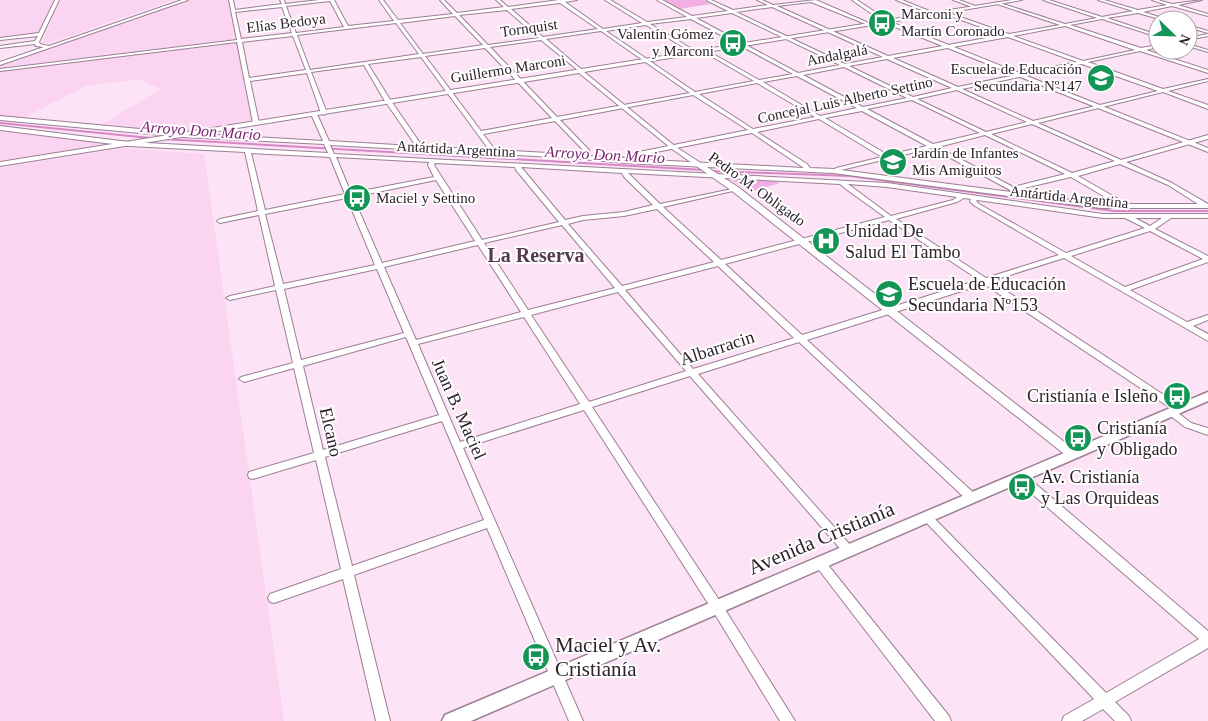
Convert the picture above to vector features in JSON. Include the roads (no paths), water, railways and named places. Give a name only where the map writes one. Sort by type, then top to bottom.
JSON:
[{"type":"main road","name":"Avenida Cristianía","points":[[451,721],[1208,396]]},
{"type":"street","points":[[39,44],[57,0]]},
{"type":"street","points":[[0,59],[39,44],[175,0]]},
{"type":"street","points":[[0,64],[186,0]]},
{"type":"street","points":[[232,0],[256,123]]},
{"type":"street","points":[[234,11],[282,2],[330,0],[347,28]]},
{"type":"street","points":[[381,0],[480,133],[490,147],[490,152]]},
{"type":"street","points":[[442,0],[586,151],[587,158]]},
{"type":"street","name":"Pedro M. Obligado","points":[[498,0],[580,71],[674,148],[735,189],[802,240],[1072,454]]},
{"type":"street","name":"Elías Bedoya","points":[[0,70],[576,0]]},
{"type":"street","points":[[608,0],[695,53]]},
{"type":"street","points":[[659,0],[1014,192],[1208,137]]},
{"type":"street","points":[[708,0],[1071,175],[1127,207]]},
{"type":"street","points":[[759,0],[1120,161],[1176,187],[1207,206]]},
{"type":"street","points":[[812,0],[869,24]]},
{"type":"street","name":"Tornquist","points":[[248,80],[812,0]]},
{"type":"street","points":[[854,0],[887,22],[1208,150]]},
{"type":"street","points":[[898,0],[935,14]]},
{"type":"street","points":[[956,0],[976,7]]},
{"type":"street","name":"Guillermo Marconi","points":[[0,164],[1020,0]]},
{"type":"street","points":[[1045,0],[1148,33]]},
{"type":"street","points":[[1100,0],[1148,14]]},
{"type":"street","points":[[1154,0],[1208,15]]},
{"type":"street","name":"Andalgalá","points":[[480,133],[1200,0]]},
{"type":"street","points":[[559,1],[695,94],[805,165],[808,170]]},
{"type":"street","points":[[282,2],[324,113]]},
{"type":"street","points":[[998,3],[1208,72]]},
{"type":"street","points":[[943,12],[1208,107]]},
{"type":"street","points":[[0,39],[42,34]]},
{"type":"street","points":[[0,47],[39,44],[48,47]]},
{"type":"street","name":"Concejal Luis Alberto Settino","points":[[626,161],[634,155],[753,132],[1148,48]]},
{"type":"street","points":[[706,51],[887,157]]},
{"type":"street","points":[[365,63],[417,143],[415,148]]},
{"type":"street","points":[[830,171],[1208,80]]},
{"type":"street","points":[[314,114],[326,144]]},
{"type":"street","name":"Antártida Argentina","points":[[0,118],[183,135],[830,171],[1014,192],[1091,205],[1127,207],[1207,206]]},
{"type":"street","name":"Antártida Argentina","points":[[0,128],[129,144],[625,172],[715,175],[827,182],[844,185],[886,186],[1103,216],[1208,216]]},
{"type":"street","name":"Juan B. Maciel","points":[[326,144],[576,721]]},
{"type":"street","name":"Elcano","points":[[248,151],[346,572],[383,721]]},
{"type":"street","points":[[432,161],[431,164],[438,178],[717,607],[788,721]]},
{"type":"street","points":[[518,166],[518,169],[692,373],[848,550]]},
{"type":"street","points":[[625,172],[626,176],[972,498]]},
{"type":"street","points":[[220,221],[438,178]]},
{"type":"street","points":[[844,185],[1175,411],[1188,425],[1208,432]]},
{"type":"street","points":[[230,298],[380,266],[590,216],[624,214],[735,189]]},
{"type":"street","points":[[244,380],[298,364],[527,314],[955,201],[961,197]]},
{"type":"street","points":[[974,199],[973,202],[977,205],[1064,256],[1126,289],[1208,338]]},
{"type":"street","name":"Albarracin","points":[[458,446],[1150,229],[1171,216]]},
{"type":"street","points":[[1128,217],[1208,260]]},
{"type":"street","points":[[1126,289],[1208,260]]},
{"type":"street","points":[[1187,325],[1208,317]]},
{"type":"street","points":[[253,475],[445,417]]},
{"type":"street","points":[[1020,477],[1208,640],[1069,721]]},
{"type":"street","points":[[926,517],[1124,721]]},
{"type":"street","points":[[274,598],[490,522]]},
{"type":"street","points":[[820,563],[944,721]]},
{"type":"waterway","name":"Arroyo Don Mario","points":[[0,123],[150,138]]},
{"type":"waterway","name":"Arroyo Don Mario","points":[[163,139],[704,170]]},
{"type":"waterway","name":"Arroyo Don Mario","points":[[710,171],[850,176],[1114,211],[1208,211]]},
{"type":"place","name":"Marconi y Martín Coronado","points":[[882,23]]},
{"type":"place","name":"Valentín Gómez y Marconi","points":[[733,43]]},
{"type":"place","name":"Escuela de Educación Secundaria Nº147","points":[[1101,78]]},
{"type":"place","name":"Jardín de Infantes Mis Amiguitos","points":[[893,162]]},
{"type":"place","name":"Maciel y Settino","points":[[357,198]]},
{"type":"place","name":"Unidad De Salud El Tambo","points":[[826,241]]},
{"type":"place","name":"Escuela de Educación Secundaria Nº153","points":[[889,294]]},
{"type":"place","name":"Cristianía e Isleño","points":[[1177,396]]},
{"type":"place","name":"Cristianía y Obligado","points":[[1078,438]]},
{"type":"place","name":"Av. Cristianía y Las Orquideas","points":[[1022,487]]},
{"type":"place","name":"Maciel y Av. Cristianía","points":[[536,657]]},
{"type":"district","name":"La Reserva","points":[[536,255]]}]
